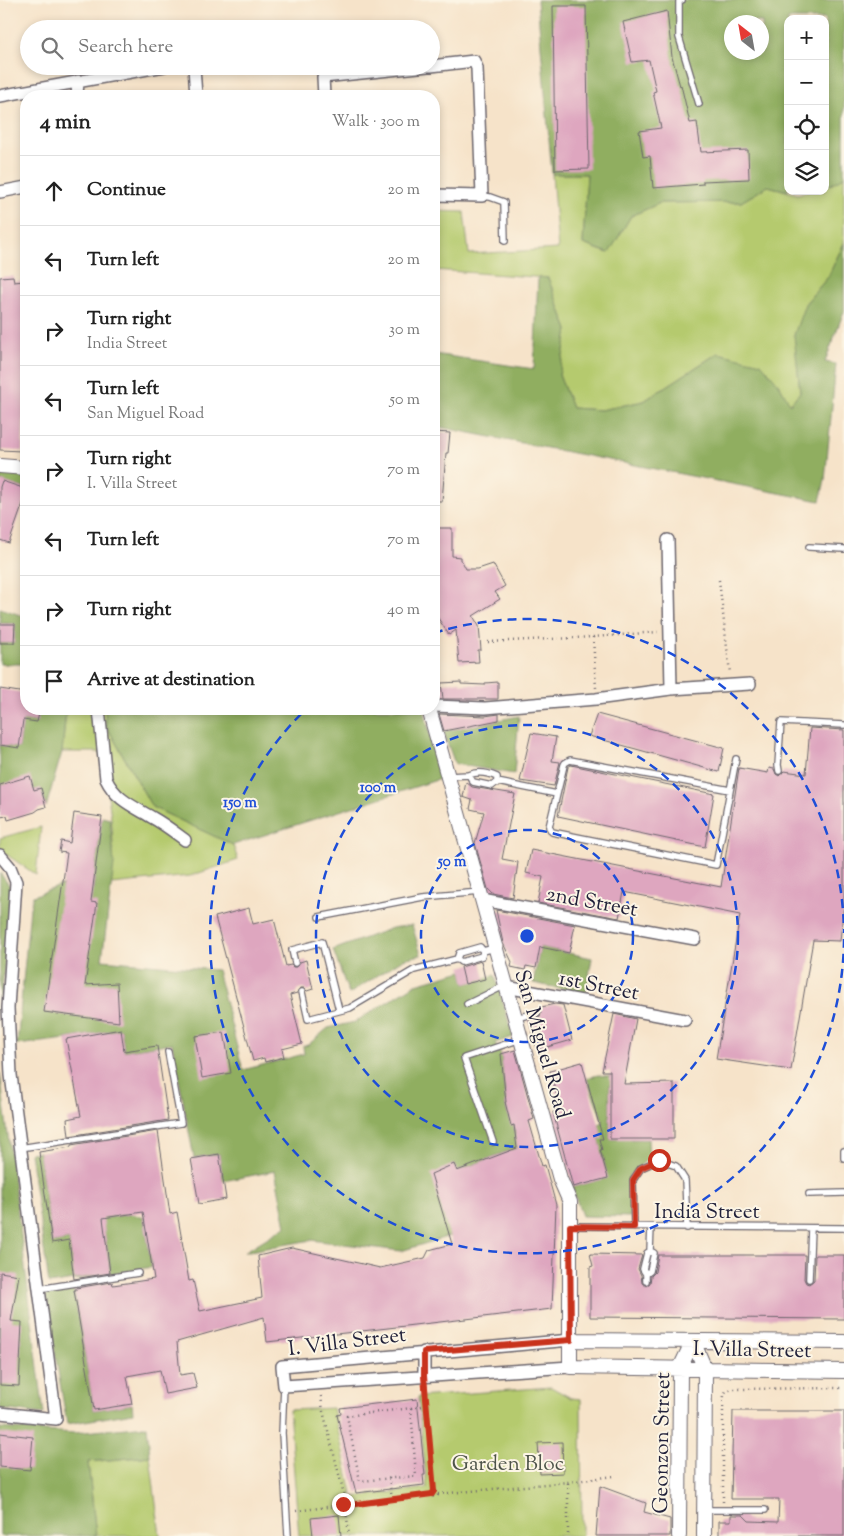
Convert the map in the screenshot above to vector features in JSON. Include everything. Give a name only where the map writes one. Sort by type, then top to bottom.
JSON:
[{"type":"street","points":[[440,65],[474,61],[477,68],[482,196],[440,195]]},
{"type":"street","points":[[31,90],[112,75]]},
{"type":"street","points":[[194,75],[195,90]]},
{"type":"street","points":[[324,90],[323,77],[342,75]]},
{"type":"street","points":[[77,90],[78,81]]},
{"type":"street","points":[[0,96],[20,92]]},
{"type":"street","points":[[0,192],[20,188]]},
{"type":"street","points":[[0,466],[20,468]]},
{"type":"street","points":[[668,540],[671,689]]},
{"type":"street","points":[[440,706],[485,708],[671,689],[750,684]]},
{"type":"street","points":[[100,715],[106,779],[111,789],[122,800],[154,818],[185,840]]},
{"type":"street","name":"San Miguel Road","points":[[431,715],[481,896],[489,949],[506,986],[560,1179],[570,1202],[570,1367]]},
{"type":"street","points":[[0,855],[10,868],[16,882],[8,1008],[11,1075],[56,1419],[0,1413]]},
{"type":"street","name":"2nd Street","points":[[481,896],[695,939]]},
{"type":"street","name":"1st Street","points":[[506,986],[685,1020]]},
{"type":"street","name":"I. Villa Street","points":[[844,1342],[571,1340],[282,1366],[284,1386],[570,1367],[844,1371]]},
{"type":"street","name":"Geonzon Street","points":[[679,1536],[680,1368],[693,1341]]},
{"type":"street","name":"Geonzon Street","points":[[693,1341],[705,1369],[704,1536]]},
{"type":"street","points":[[424,1352],[424,1376]]},
{"type":"street","points":[[319,1362],[320,1384]]},
{"type":"lane","points":[[682,0],[679,1],[679,37],[699,104]]},
{"type":"lane","points":[[482,196],[504,202],[505,241]]},
{"type":"lane","points":[[809,547],[844,549]]},
{"type":"lane","points":[[779,770],[781,722],[844,725]]},
{"type":"lane","points":[[730,790],[570,760],[564,763],[549,827],[552,832],[716,865],[736,759]]},
{"type":"lane","points":[[448,776],[469,775],[476,772],[497,777],[497,782]]},
{"type":"lane","points":[[469,775],[473,782],[492,786],[497,782],[558,794]]},
{"type":"lane","points":[[319,917],[423,897],[481,896]]},
{"type":"lane","points":[[295,964],[292,950],[322,942],[339,1010]]},
{"type":"lane","points":[[302,992],[308,1018],[350,1008],[414,970],[458,959],[459,953],[462,952],[480,947],[489,949]]},
{"type":"lane","points":[[467,1004],[506,986]]},
{"type":"lane","points":[[515,1018],[537,1013]]},
{"type":"lane","points":[[493,1142],[464,1058],[521,1039]]},
{"type":"lane","points":[[20,1148],[181,1123],[168,1052]]},
{"type":"lane","points":[[844,1151],[844,1158]]},
{"type":"lane","points":[[634,1227],[633,1180],[641,1168],[659,1160],[676,1166],[685,1180],[687,1228]]},
{"type":"lane","points":[[809,1194],[844,1193]]},
{"type":"lane","name":"India Street","points":[[570,1226],[844,1228]]},
{"type":"lane","points":[[646,1281],[646,1274],[643,1269],[647,1253],[650,1251],[651,1227]]},
{"type":"lane","points":[[809,1279],[811,1228]]},
{"type":"lane","points":[[646,1274],[650,1271],[654,1253],[650,1251]]},
{"type":"lane","points":[[39,1289],[138,1273]]},
{"type":"lane","points":[[284,1386],[282,1433],[288,1536]]},
{"type":"lane","points":[[704,1510],[765,1510]]},
{"type":"path","points":[[719,580],[732,685]]},
{"type":"path","points":[[488,642],[669,631]]},
{"type":"path","points":[[593,637],[596,698]]},
{"type":"path","points":[[424,1376],[433,1493],[435,1498],[438,1494]]},
{"type":"path","points":[[320,1384],[323,1410],[346,1502],[349,1505]]},
{"type":"path","points":[[723,1510],[723,1407],[726,1391],[733,1389],[844,1388]]},
{"type":"path","points":[[412,1408],[416,1476],[360,1481],[347,1416],[427,1405]]},
{"type":"path","points":[[346,1508],[349,1505],[433,1493],[568,1482],[614,1476]]},
{"type":"path","points":[[389,1478],[392,1499]]},
{"type":"path","points":[[568,1482],[568,1536]]},
{"type":"path","points":[[343,1506],[346,1502]]},
{"type":"path","points":[[287,1512],[343,1506],[346,1508]]},
{"type":"path","points":[[346,1508],[349,1536]]},
{"type":"green space","points":[[537,0],[844,0],[844,177],[829,185],[829,15],[784,15],[784,190],[768,186],[741,202],[660,203],[631,216],[609,253],[583,244],[587,174],[552,174]]},
{"type":"green space","points":[[552,174],[587,174],[583,244],[608,253],[631,216],[660,203],[741,202],[768,186],[784,190],[784,195],[829,195],[829,185],[844,177],[844,243],[828,277],[805,304],[798,366],[800,392],[789,405],[780,386],[718,353],[644,401],[601,410],[572,408],[559,375],[568,330],[548,278],[440,270],[440,211],[464,212],[469,254],[558,249]]},
{"type":"green space","points":[[844,243],[844,311],[825,362],[836,364],[825,480],[820,501],[440,427],[440,355],[534,369],[538,277],[548,278],[568,330],[559,375],[572,408],[601,410],[644,401],[718,353],[761,363],[780,386],[790,404],[800,392],[794,335],[805,304],[828,277]]},
{"type":"green space","points":[[0,471],[20,472],[20,487],[0,481]]},
{"type":"green space","points":[[0,608],[20,615],[20,664],[0,664],[0,643],[14,643],[15,624],[0,623]]},
{"type":"green space","points":[[39,715],[66,715],[62,752],[46,807],[41,789],[34,790],[0,785],[0,745],[19,748],[23,720],[37,722]]},
{"type":"green space","points":[[66,715],[105,715],[106,725],[152,807],[233,845],[238,860],[190,876],[111,884],[113,851],[111,818],[99,752],[62,752]]},
{"type":"green space","points":[[105,715],[425,715],[440,779],[233,845],[152,807],[106,725]]},
{"type":"green space","points":[[519,716],[514,774],[455,764],[443,731]]},
{"type":"green space","points":[[102,817],[110,819],[114,864],[102,960],[217,970],[243,1070],[304,1054],[303,1046],[308,1045],[328,1028],[355,1022],[416,984],[462,971],[465,984],[495,975],[513,1037],[495,1043],[501,1054],[505,1103],[511,1125],[514,1125],[519,1147],[457,1171],[454,1164],[450,1236],[401,1251],[311,1240],[244,1252],[286,1226],[275,1171],[223,1181],[219,1154],[194,1158],[172,1043],[124,1051],[121,1029],[66,1039],[17,1045],[30,908],[33,896],[63,885],[93,889]]},
{"type":"green space","points":[[41,827],[36,875],[0,850],[0,838]]},
{"type":"green space","points":[[0,873],[12,889],[0,1011]]},
{"type":"green space","points":[[412,925],[421,955],[403,959],[349,994],[333,950],[392,928]]},
{"type":"green space","points":[[540,947],[592,958],[586,994],[533,983]]},
{"type":"green space","points":[[0,1073],[44,1414],[0,1409]]},
{"type":"green space","points":[[598,1075],[625,1078],[623,1084],[610,1084],[610,1139],[648,1139],[649,1158],[629,1175],[630,1217],[582,1216],[572,1187],[607,1178],[596,1126],[603,1122],[587,1078]]},
{"type":"green space","points":[[39,1152],[52,1243],[69,1240],[74,1273],[110,1268],[102,1218],[132,1214],[144,1218],[152,1267],[49,1284],[30,1153]]},
{"type":"green space","points":[[74,1290],[94,1410],[132,1404],[133,1413],[67,1424],[45,1294]]},
{"type":"green space","name":"Garden Bloc","points":[[551,1387],[571,1398],[581,1399],[582,1536],[299,1536],[289,1410],[333,1408],[353,1497],[427,1488],[418,1397]]},
{"type":"green space","points":[[147,1426],[150,1456],[88,1462],[96,1536],[0,1536],[0,1428],[74,1433]]},
{"type":"green space","points":[[150,1456],[160,1536],[96,1536],[88,1462]]},
{"type":"building","points":[[553,6],[586,6],[589,169],[555,170]]},
{"type":"building","points":[[667,11],[672,57],[690,123],[697,122],[701,152],[748,150],[749,179],[703,181],[703,184],[653,188],[650,156],[643,157],[639,131],[661,128],[653,92],[656,91],[649,60],[632,62],[623,22]]},
{"type":"building","points":[[13,276],[14,282],[20,281],[20,451],[0,450],[0,277]]},
{"type":"building","points":[[440,432],[450,433],[448,453],[446,453],[442,501],[440,501]]},
{"type":"building","points":[[2,481],[20,487],[20,512],[9,543],[0,540],[0,487]]},
{"type":"building","points":[[440,528],[452,528],[452,556],[460,557],[466,569],[478,569],[493,564],[505,586],[495,592],[500,599],[473,616],[479,626],[481,650],[478,650],[479,662],[459,663],[456,630],[449,635],[440,621]]},
{"type":"building","points":[[0,624],[15,624],[14,643],[0,643]]},
{"type":"building","points":[[461,682],[461,684],[485,685],[485,683],[498,682],[498,699],[443,699],[441,683]]},
{"type":"building","points":[[0,689],[20,692],[20,715],[39,715],[37,722],[23,720],[19,748],[0,745]]},
{"type":"building","points":[[440,714],[485,716],[499,714],[499,720],[444,731]]},
{"type":"building","points":[[597,714],[724,748],[719,772],[589,736]]},
{"type":"building","points":[[810,728],[844,730],[844,902],[840,941],[813,940],[791,1070],[716,1059],[740,915],[624,892],[619,918],[538,903],[543,877],[526,873],[531,850],[721,887],[739,768],[768,773],[769,768],[774,769],[779,776],[784,771],[806,774]]},
{"type":"building","points":[[531,733],[556,737],[552,761],[560,762],[554,786],[520,781]]},
{"type":"building","points":[[571,765],[714,794],[705,847],[558,816],[568,767]]},
{"type":"building","points":[[30,776],[34,790],[41,788],[46,807],[8,820],[7,816],[0,817],[0,785]]},
{"type":"building","points":[[466,782],[472,787],[515,794],[502,859],[518,862],[513,898],[493,894],[488,889],[475,843],[484,812],[470,809],[472,800],[463,797]]},
{"type":"building","points":[[74,813],[102,817],[91,902],[97,903],[85,985],[117,983],[119,1022],[44,1012],[67,853],[59,852],[61,841],[70,843]]},
{"type":"building","points":[[249,908],[253,924],[274,919],[286,966],[297,967],[300,962],[306,960],[313,989],[307,991],[301,988],[297,993],[290,995],[302,1044],[282,1049],[284,1057],[265,1062],[264,1058],[253,1061],[215,917]]},
{"type":"building","points":[[496,910],[575,925],[569,953],[540,947],[536,968],[526,966],[525,970],[511,967],[512,962],[503,943]]},
{"type":"building","points":[[481,961],[485,979],[465,984],[461,967]]},
{"type":"building","points":[[555,1004],[563,1005],[572,1040],[537,1050],[529,1020],[540,1016],[541,1012],[537,1008]]},
{"type":"building","points":[[614,1014],[636,1019],[624,1084],[674,1083],[674,1139],[610,1139],[610,1071],[602,1071]]},
{"type":"building","points":[[121,1029],[124,1051],[157,1046],[168,1120],[69,1136],[67,1119],[81,1116],[66,1039]]},
{"type":"building","points":[[224,1032],[231,1073],[202,1078],[195,1036]]},
{"type":"building","points":[[515,1050],[534,1119],[529,1121],[542,1166],[545,1165],[556,1205],[552,1309],[267,1342],[264,1317],[177,1342],[180,1375],[193,1373],[197,1388],[165,1394],[160,1370],[127,1376],[132,1404],[94,1410],[74,1290],[76,1288],[112,1282],[113,1285],[154,1279],[143,1212],[103,1218],[110,1273],[74,1279],[69,1240],[52,1243],[39,1152],[158,1131],[170,1214],[177,1212],[189,1281],[193,1280],[200,1311],[262,1298],[258,1256],[292,1248],[380,1268],[425,1258],[429,1250],[452,1244],[431,1174],[454,1164],[457,1171],[517,1148],[514,1125],[511,1126],[505,1102],[501,1054]]},
{"type":"building","points":[[582,1062],[603,1139],[599,1139],[602,1150],[600,1150],[608,1178],[573,1187],[553,1112],[561,1110],[550,1071]]},
{"type":"building","points":[[219,1154],[226,1199],[199,1204],[191,1159]]},
{"type":"building","points":[[590,1254],[642,1255],[638,1269],[642,1283],[646,1286],[650,1283],[651,1276],[655,1272],[658,1255],[805,1255],[804,1279],[809,1284],[814,1280],[815,1255],[844,1255],[844,1319],[590,1317],[590,1267],[593,1266]]},
{"type":"building","points":[[0,1272],[19,1275],[11,1321],[22,1322],[19,1386],[0,1385]]},
{"type":"building","points":[[417,1399],[425,1475],[423,1475],[424,1485],[356,1493],[337,1415],[341,1414],[340,1408]]},
{"type":"building","points":[[733,1411],[844,1411],[844,1536],[719,1536],[719,1521],[731,1521],[731,1515],[743,1515],[749,1521],[778,1522],[779,1499],[731,1499]]},
{"type":"building","points":[[0,1433],[33,1437],[30,1470],[0,1467]]},
{"type":"building","points":[[562,1442],[563,1473],[540,1474],[538,1443]]},
{"type":"building","points":[[600,1486],[646,1503],[644,1512],[670,1519],[670,1536],[596,1536]]},
{"type":"building","points":[[339,1515],[341,1536],[313,1536],[311,1518]]},
{"type":"route","points":[[343,1504],[346,1502],[349,1505],[432,1494],[434,1491],[424,1376],[424,1352],[571,1340],[570,1226],[634,1227],[633,1180],[641,1168],[659,1160]]}]
